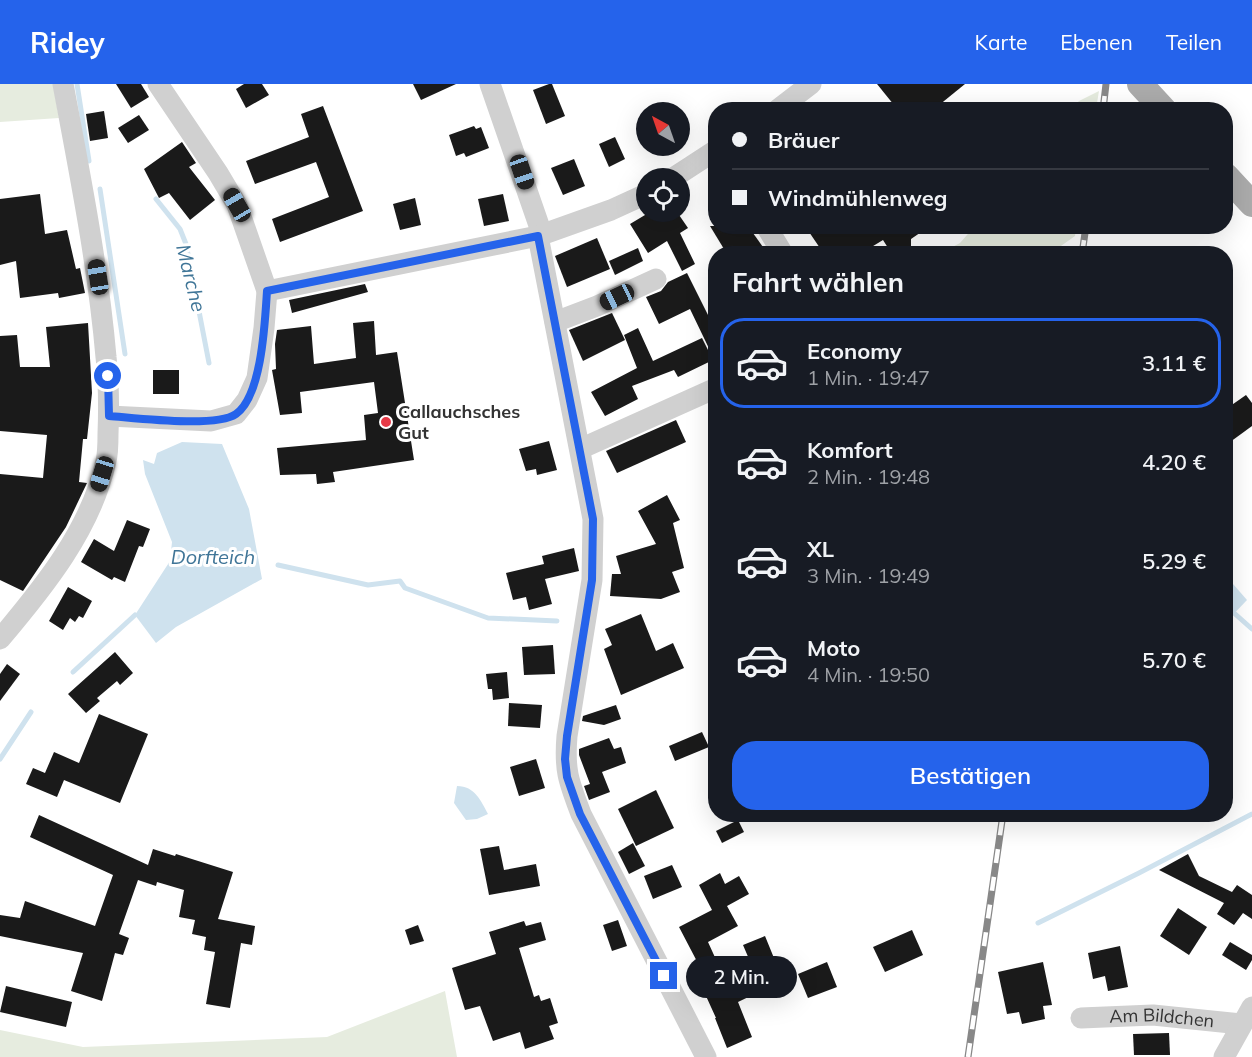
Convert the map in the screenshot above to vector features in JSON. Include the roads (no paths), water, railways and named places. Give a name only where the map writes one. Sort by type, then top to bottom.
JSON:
[{"type":"main road","points":[[1140,84],[1157,102]]},
{"type":"main road","points":[[1233,184],[1252,204]]},
{"type":"street","points":[[0,639],[29,605],[61,560],[87,516],[107,459],[110,399],[98,277],[63,84]]},
{"type":"street","points":[[109,416],[207,421],[236,414],[247,400],[257,378],[267,291],[237,205],[158,84]]},
{"type":"street","points":[[490,84],[540,235],[593,519],[592,580],[567,736],[565,759],[567,777],[580,814],[706,1057]]},
{"type":"street","points":[[787,102],[811,84]]},
{"type":"street","points":[[688,168],[708,155]]},
{"type":"street","points":[[267,291],[540,235],[611,210],[636,199]]},
{"type":"street","points":[[555,322],[656,279]]},
{"type":"street","points":[[580,449],[708,392]]},
{"type":"street","name":"Am Bildchen","points":[[1081,1018],[1246,1016],[1224,1057]]},
{"type":"water","name":"Dorfteich","points":[[182,442],[222,444],[249,509],[262,579],[176,627],[156,643],[135,615],[170,561],[172,542],[145,474],[143,460],[154,464],[157,453]]},
{"type":"water","points":[[1233,584],[1247,600],[1233,615]]},
{"type":"water","points":[[457,786],[473,791],[488,814],[477,819],[466,820],[454,803]]},
{"type":"waterway","points":[[77,84],[89,161]]},
{"type":"waterway","points":[[100,189],[125,354]]},
{"type":"waterway","name":"Marche","points":[[156,199],[180,229],[186,244],[209,363]]},
{"type":"waterway","points":[[278,565],[368,585],[400,581],[405,588],[488,618],[557,621]]},
{"type":"waterway","points":[[1234,613],[1252,629]]},
{"type":"waterway","name":"Marche","points":[[73,672],[135,615]]},
{"type":"waterway","name":"Marche","points":[[0,759],[31,712]]},
{"type":"waterway","points":[[1038,923],[1252,814]]},
{"type":"railway","points":[[1104,102],[1106,84]]},
{"type":"railway","points":[[1083,246],[1085,234]]},
{"type":"railway","points":[[968,1057],[1002,822]]},
{"type":"place","name":"Callauchsches Gut","points":[[386,422]]}]
